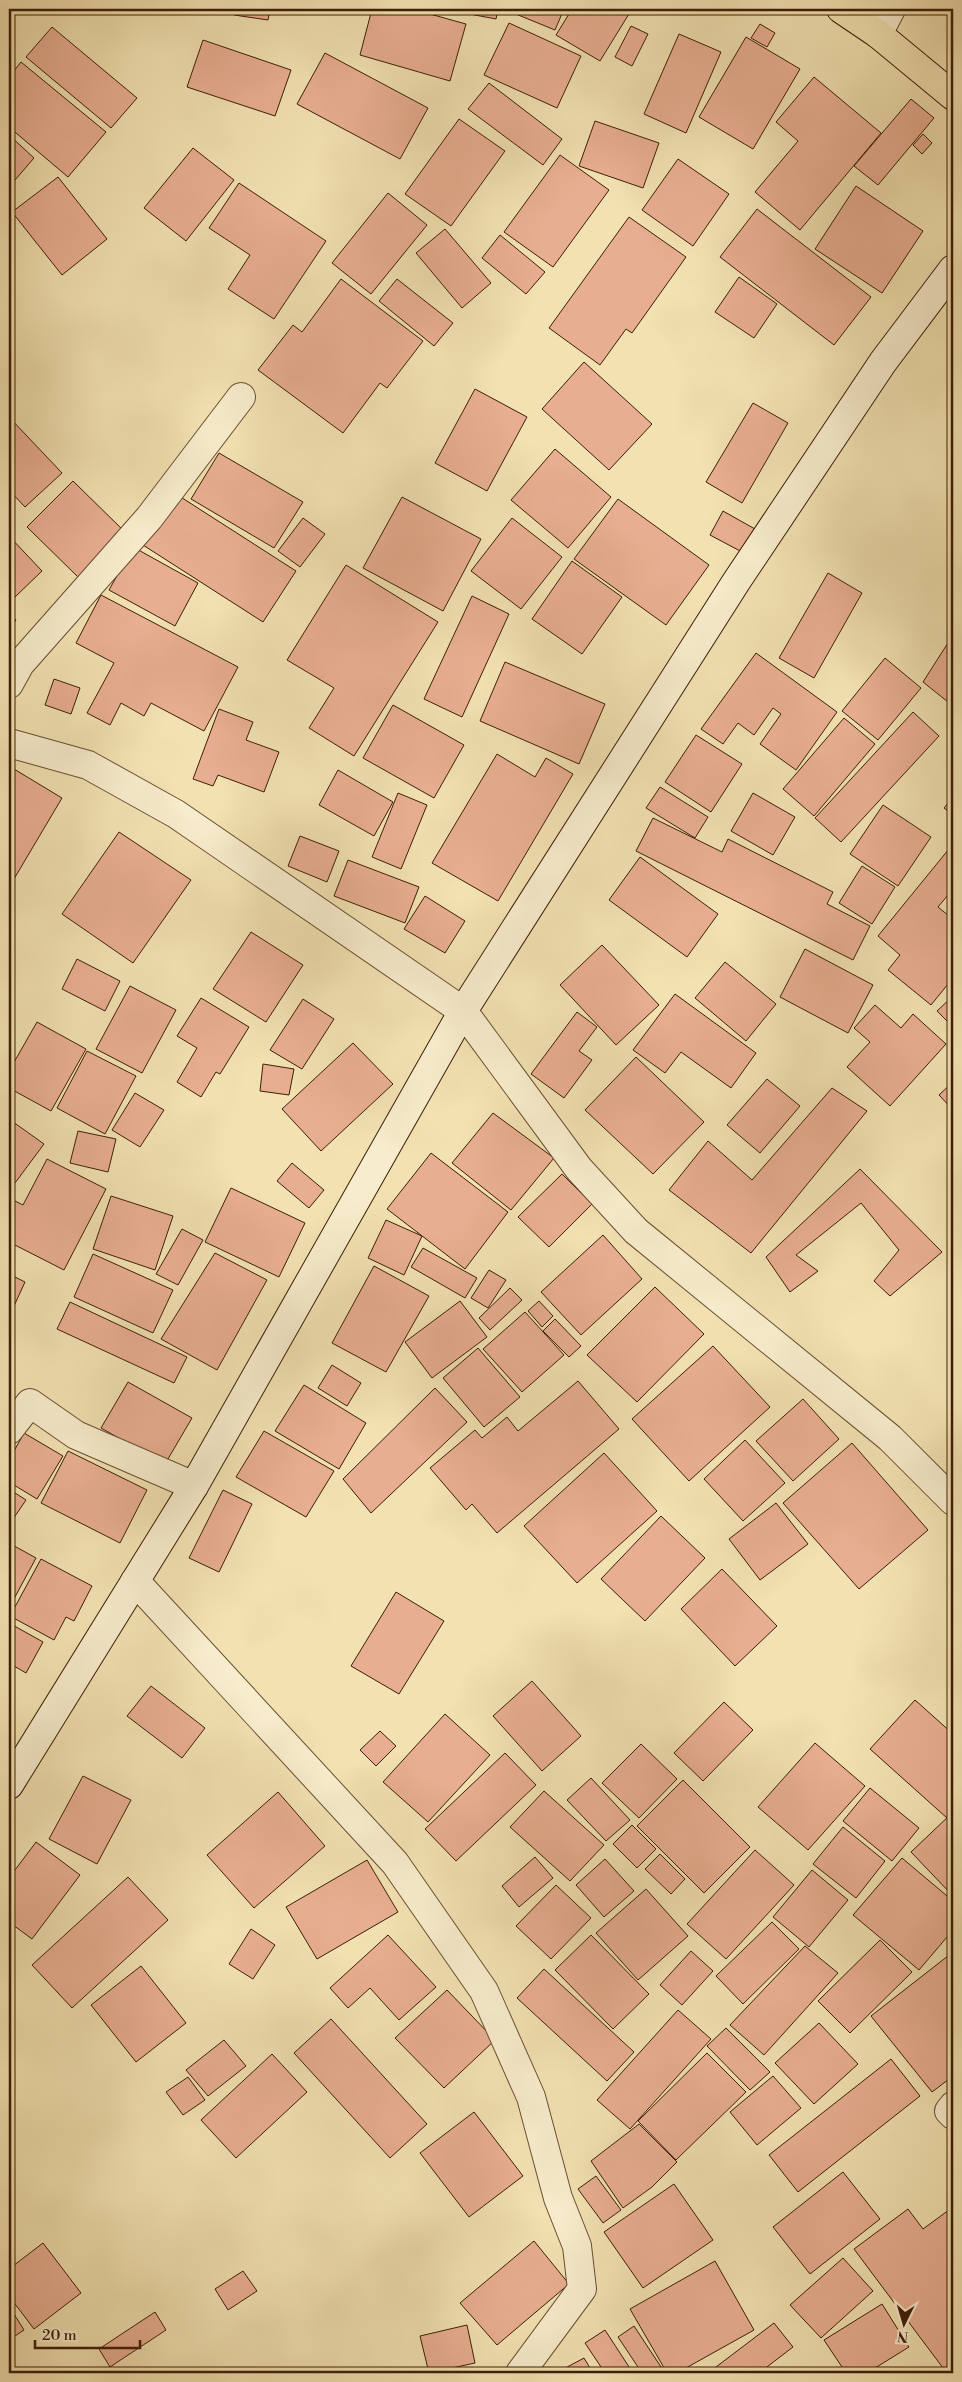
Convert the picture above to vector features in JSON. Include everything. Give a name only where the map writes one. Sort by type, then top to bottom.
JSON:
[{"type":"main road","points":[[841,9],[884,40],[953,96]]},
{"type":"main road","points":[[884,40],[953,78]]},
{"type":"street","points":[[884,40],[891,9]]},
{"type":"street","points":[[9,1785],[194,1486],[463,1011],[736,582],[883,362],[952,272]]},
{"type":"street","points":[[9,684],[20,664],[149,518],[242,397]]},
{"type":"street","points":[[9,743],[88,765],[176,814],[463,1011],[579,1169],[636,1231],[890,1438],[953,1501]]},
{"type":"street","points":[[9,1430],[30,1403],[76,1435],[194,1486]]},
{"type":"street","points":[[135,1581],[394,1863],[484,1991],[531,2097],[558,2198],[577,2246],[582,2289],[520,2373]]},
{"type":"street","points":[[953,2106],[949,2111],[953,2115]]},
{"type":"building","points":[[235,9],[270,9],[268,20],[234,15]]},
{"type":"building","points":[[372,9],[412,9],[466,24],[450,81],[360,55]]},
{"type":"building","points":[[443,9],[498,9],[496,19]]},
{"type":"building","points":[[506,9],[564,9],[555,30]]},
{"type":"building","points":[[572,9],[632,9],[600,61],[556,35]]},
{"type":"building","points":[[509,23],[581,56],[557,108],[484,75]]},
{"type":"building","points":[[760,24],[775,33],[767,47],[751,38]]},
{"type":"building","points":[[631,26],[648,34],[632,66],[615,57]]},
{"type":"building","points":[[52,27],[137,98],[111,128],[26,57]]},
{"type":"building","points":[[679,34],[721,52],[686,133],[644,114]]},
{"type":"building","points":[[746,37],[800,69],[753,149],[699,117]]},
{"type":"building","points":[[203,40],[291,70],[275,116],[187,87]]},
{"type":"building","points":[[325,53],[428,108],[400,159],[297,104]]},
{"type":"building","points":[[21,62],[106,132],[68,177],[9,127],[9,77]]},
{"type":"building","points":[[814,77],[881,133],[800,230],[755,192],[798,141],[776,122]]},
{"type":"building","points":[[489,83],[562,139],[543,165],[468,109]]},
{"type":"building","points":[[911,99],[934,118],[878,185],[854,166]]},
{"type":"building","points":[[459,119],[505,151],[451,226],[405,194]]},
{"type":"building","points":[[595,121],[659,143],[643,188],[579,166]]},
{"type":"building","points":[[923,134],[932,143],[922,154],[913,145]]},
{"type":"building","points":[[9,135],[34,158],[9,187]]},
{"type":"building","points":[[193,148],[234,180],[186,241],[144,208]]},
{"type":"building","points":[[560,155],[609,190],[553,267],[504,232]]},
{"type":"building","points":[[678,159],[729,194],[693,246],[642,210]]},
{"type":"building","points":[[58,177],[107,239],[62,275],[12,212]]},
{"type":"building","points":[[239,183],[326,241],[274,319],[228,289],[250,255],[209,228]]},
{"type":"building","points":[[856,186],[923,231],[882,293],[815,249]]},
{"type":"building","points":[[388,193],[427,225],[371,294],[332,263]]},
{"type":"building","points":[[757,209],[871,297],[834,345],[720,257]]},
{"type":"building","points":[[629,217],[686,257],[632,333],[626,329],[600,365],[549,328]]},
{"type":"building","points":[[445,229],[491,283],[462,308],[416,253]]},
{"type":"building","points":[[500,235],[545,272],[526,294],[482,258]]},
{"type":"building","points":[[739,277],[777,304],[754,338],[715,312]]},
{"type":"building","points":[[341,279],[423,341],[387,388],[380,383],[343,433],[258,370],[293,325],[302,332]]},
{"type":"building","points":[[397,279],[453,323],[434,346],[379,301]]},
{"type":"building","points":[[584,362],[652,424],[609,470],[542,409]]},
{"type":"building","points":[[475,389],[527,417],[487,491],[435,463]]},
{"type":"building","points":[[753,403],[788,423],[742,503],[706,482]]},
{"type":"building","points":[[9,417],[62,473],[25,507],[9,490]]},
{"type":"building","points":[[555,449],[611,497],[568,548],[511,500]]},
{"type":"building","points":[[219,453],[303,502],[274,548],[191,499]]},
{"type":"building","points":[[73,481],[125,532],[79,578],[27,527]]},
{"type":"building","points":[[176,494],[296,571],[263,622],[143,545]]},
{"type":"building","points":[[402,497],[481,539],[443,611],[363,568]]},
{"type":"building","points":[[618,499],[709,565],[666,625],[574,559]]},
{"type":"building","points":[[723,511],[755,529],[742,552],[710,535]]},
{"type":"building","points":[[303,518],[325,534],[300,567],[278,551]]},
{"type":"building","points":[[512,518],[562,557],[521,609],[471,571]]},
{"type":"building","points":[[9,536],[42,571],[15,597],[9,590]]},
{"type":"building","points":[[133,547],[198,583],[175,626],[109,590]]},
{"type":"building","points":[[572,561],[622,597],[582,654],[532,619]]},
{"type":"building","points":[[346,565],[438,622],[354,756],[309,728],[334,688],[287,660]]},
{"type":"building","points":[[828,573],[862,593],[814,678],[779,658]]},
{"type":"building","points":[[101,595],[238,667],[204,731],[151,703],[144,716],[121,703],[110,725],[87,713],[114,663],[76,643]]},
{"type":"building","points":[[472,596],[509,614],[462,717],[424,699]]},
{"type":"building","points":[[9,615],[16,620],[9,630]]},
{"type":"building","points":[[953,635],[953,706],[923,682]]},
{"type":"building","points":[[756,653],[837,712],[796,770],[760,744],[781,714],[773,708],[754,735],[738,723],[723,744],[701,729]]},
{"type":"building","points":[[885,658],[921,688],[878,740],[842,711]]},
{"type":"building","points":[[505,662],[605,704],[579,764],[480,721]]},
{"type":"building","points":[[54,679],[80,688],[71,714],[45,705]]},
{"type":"building","points":[[393,705],[464,745],[434,798],[363,758]]},
{"type":"building","points":[[219,709],[253,722],[246,740],[279,752],[264,792],[218,775],[213,786],[193,779]]},
{"type":"building","points":[[913,712],[939,736],[841,842],[815,818]]},
{"type":"building","points":[[844,718],[875,744],[814,816],[783,789]]},
{"type":"building","points":[[696,735],[742,764],[711,812],[665,782]]},
{"type":"building","points":[[497,754],[535,777],[546,758],[573,774],[498,901],[432,863]]},
{"type":"building","points":[[9,766],[62,798],[11,884],[9,882]]},
{"type":"building","points":[[338,770],[393,802],[374,836],[319,805]]},
{"type":"building","points":[[660,787],[708,817],[695,838],[646,808]]},
{"type":"building","points":[[398,793],[427,805],[401,869],[372,857]]},
{"type":"building","points":[[753,793],[795,817],[773,855],[731,831]]},
{"type":"building","points":[[953,797],[953,815],[944,808]]},
{"type":"building","points":[[883,805],[931,837],[898,886],[850,854]]},
{"type":"building","points":[[653,818],[722,852],[728,839],[833,892],[827,904],[870,926],[853,960],[636,851]]},
{"type":"building","points":[[119,832],[191,880],[133,963],[62,914]]},
{"type":"building","points":[[300,836],[339,851],[327,882],[288,866]]},
{"type":"building","points":[[953,844],[953,889],[938,907],[949,916],[953,911],[953,978],[931,1005],[888,970],[900,955],[878,936]]},
{"type":"building","points":[[640,857],[718,914],[687,957],[609,900]]},
{"type":"building","points":[[348,860],[419,887],[405,923],[334,896]]},
{"type":"building","points":[[862,866],[895,887],[872,924],[839,903]]},
{"type":"building","points":[[425,896],[465,921],[445,953],[404,929]]},
{"type":"building","points":[[251,932],[303,965],[266,1022],[213,989]]},
{"type":"building","points":[[602,945],[659,1005],[616,1045],[560,985]]},
{"type":"building","points":[[805,949],[873,985],[848,1033],[780,997]]},
{"type":"building","points":[[77,959],[120,981],[105,1011],[62,989]]},
{"type":"building","points":[[725,962],[776,1004],[746,1041],[695,998]]},
{"type":"building","points":[[130,986],[176,1010],[142,1073],[96,1049]]},
{"type":"building","points":[[675,994],[756,1053],[731,1088],[681,1052],[665,1073],[633,1050]]},
{"type":"building","points":[[953,996],[953,1027],[937,1011]]},
{"type":"building","points":[[201,998],[249,1027],[220,1074],[216,1072],[201,1097],[177,1082],[197,1048],[177,1036]]},
{"type":"building","points":[[303,999],[334,1019],[302,1069],[270,1050]]},
{"type":"building","points":[[875,1005],[901,1028],[913,1014],[946,1044],[890,1106],[847,1067],[870,1042],[854,1028]]},
{"type":"building","points":[[577,1012],[597,1027],[579,1051],[592,1060],[564,1098],[531,1074]]},
{"type":"building","points":[[37,1022],[86,1049],[51,1111],[9,1088],[9,1071]]},
{"type":"building","points":[[353,1043],[393,1084],[321,1151],[282,1109]]},
{"type":"building","points":[[87,1051],[136,1076],[105,1134],[57,1108]]},
{"type":"building","points":[[636,1057],[704,1122],[653,1174],[585,1110]]},
{"type":"building","points":[[263,1064],[294,1069],[289,1095],[260,1091]]},
{"type":"building","points":[[767,1079],[800,1106],[760,1153],[727,1125]]},
{"type":"building","points":[[953,1082],[953,1110],[939,1095]]},
{"type":"building","points":[[832,1088],[867,1111],[751,1253],[669,1190],[708,1141],[752,1180]]},
{"type":"building","points":[[135,1093],[164,1110],[140,1147],[112,1130]]},
{"type":"building","points":[[493,1113],[554,1158],[511,1210],[452,1163]]},
{"type":"building","points":[[9,1119],[44,1144],[15,1183],[9,1179]]},
{"type":"building","points":[[78,1131],[116,1139],[108,1172],[70,1163]]},
{"type":"building","points":[[431,1153],[508,1212],[465,1269],[387,1209]]},
{"type":"building","points":[[47,1159],[106,1189],[64,1270],[9,1242],[9,1198],[23,1205]]},
{"type":"building","points":[[292,1163],[324,1190],[309,1208],[277,1181]]},
{"type":"building","points":[[860,1169],[942,1252],[890,1296],[874,1281],[899,1250],[861,1203],[796,1255],[818,1271],[790,1292],[766,1257]]},
{"type":"building","points":[[562,1174],[592,1204],[549,1247],[518,1217]]},
{"type":"building","points":[[231,1188],[305,1223],[279,1277],[205,1242]]},
{"type":"building","points":[[111,1196],[173,1216],[155,1270],[93,1249]]},
{"type":"building","points":[[386,1220],[422,1236],[404,1275],[368,1258]]},
{"type":"building","points":[[182,1229],[203,1240],[178,1285],[156,1274]]},
{"type":"building","points":[[603,1235],[642,1279],[581,1335],[541,1292]]},
{"type":"building","points":[[423,1248],[477,1278],[465,1298],[411,1267]]},
{"type":"building","points":[[215,1253],[267,1280],[217,1370],[161,1339]]},
{"type":"building","points":[[93,1254],[173,1290],[153,1333],[74,1297]]},
{"type":"building","points":[[374,1266],[429,1296],[386,1372],[332,1343]]},
{"type":"building","points":[[489,1270],[506,1280],[488,1308],[471,1298]]},
{"type":"building","points":[[9,1274],[25,1282],[9,1317]]},
{"type":"building","points":[[655,1287],[704,1334],[637,1402],[587,1355]]},
{"type":"building","points":[[510,1288],[522,1300],[490,1330],[479,1318]]},
{"type":"building","points":[[460,1301],[487,1337],[432,1378],[405,1342]]},
{"type":"building","points":[[539,1301],[553,1316],[542,1327],[528,1311]]},
{"type":"building","points":[[70,1302],[187,1357],[174,1383],[57,1329]]},
{"type":"building","points":[[525,1312],[564,1355],[522,1392],[483,1349]]},
{"type":"building","points":[[555,1319],[581,1346],[569,1357],[543,1331]]},
{"type":"building","points":[[713,1346],[770,1407],[689,1481],[632,1419]]},
{"type":"building","points":[[478,1348],[520,1397],[484,1427],[443,1378]]},
{"type":"building","points":[[332,1365],[361,1383],[347,1406],[318,1388]]},
{"type":"building","points":[[578,1381],[619,1429],[497,1533],[472,1504],[466,1510],[430,1468],[475,1430],[482,1438],[507,1417],[518,1431]]},
{"type":"building","points":[[128,1382],[192,1418],[165,1464],[101,1428]]},
{"type":"building","points":[[304,1385],[366,1423],[339,1469],[275,1431]]},
{"type":"building","points":[[435,1388],[467,1422],[371,1513],[343,1479]]},
{"type":"building","points":[[803,1399],[839,1439],[793,1481],[756,1441]]},
{"type":"building","points":[[264,1431],[334,1471],[306,1517],[236,1477]]},
{"type":"building","points":[[24,1433],[63,1456],[37,1499],[9,1482],[9,1460]]},
{"type":"building","points":[[745,1440],[785,1483],[743,1521],[704,1479]]},
{"type":"building","points":[[852,1443],[928,1530],[859,1589],[783,1503]]},
{"type":"building","points":[[68,1451],[147,1490],[120,1543],[41,1503]]},
{"type":"building","points":[[604,1453],[657,1511],[577,1583],[524,1526]]},
{"type":"building","points":[[9,1489],[26,1500],[11,1522],[9,1520]]},
{"type":"building","points":[[223,1490],[252,1504],[219,1572],[189,1558]]},
{"type":"building","points":[[776,1503],[808,1544],[760,1580],[729,1539]]},
{"type":"building","points":[[661,1516],[705,1558],[645,1621],[601,1579]]},
{"type":"building","points":[[9,1543],[36,1558],[9,1608]]},
{"type":"building","points":[[41,1559],[92,1586],[74,1621],[66,1617],[54,1640],[10,1616]]},
{"type":"building","points":[[722,1569],[777,1626],[735,1666],[681,1609]]},
{"type":"building","points":[[396,1592],[444,1621],[399,1694],[351,1666]]},
{"type":"building","points":[[9,1623],[43,1642],[26,1673],[9,1663]]},
{"type":"building","points":[[532,1681],[581,1736],[542,1771],[493,1716]]},
{"type":"building","points":[[151,1686],[205,1728],[182,1758],[127,1716]]},
{"type":"building","points":[[915,1700],[953,1734],[953,1811],[947,1818],[870,1749]]},
{"type":"building","points":[[724,1702],[753,1730],[703,1781],[674,1753]]},
{"type":"building","points":[[445,1714],[490,1755],[428,1822],[383,1782]]},
{"type":"building","points":[[380,1731],[396,1746],[376,1766],[360,1750]]},
{"type":"building","points":[[815,1743],[865,1786],[808,1850],[758,1807]]},
{"type":"building","points":[[641,1744],[677,1779],[639,1818],[602,1783]]},
{"type":"building","points":[[505,1753],[536,1785],[456,1861],[425,1829]]},
{"type":"building","points":[[83,1776],[131,1800],[97,1864],[49,1839]]},
{"type":"building","points":[[591,1778],[630,1820],[606,1841],[567,1800]]},
{"type":"building","points":[[683,1780],[750,1847],[704,1893],[637,1826]]},
{"type":"building","points":[[870,1788],[919,1828],[892,1861],[843,1821]]},
{"type":"building","points":[[544,1791],[604,1845],[570,1881],[510,1827]]},
{"type":"building","points":[[278,1792],[325,1846],[254,1908],[207,1855]]},
{"type":"building","points":[[951,1814],[953,1816],[953,1896],[911,1852]]},
{"type":"building","points":[[632,1825],[656,1849],[637,1868],[613,1844]]},
{"type":"building","points":[[843,1827],[885,1861],[856,1898],[813,1864]]},
{"type":"building","points":[[36,1842],[80,1875],[32,1939],[9,1922],[9,1878]]},
{"type":"building","points":[[755,1850],[794,1885],[726,1959],[687,1924]]},
{"type":"building","points":[[660,1854],[685,1879],[671,1894],[645,1869]]},
{"type":"building","points":[[535,1857],[553,1878],[519,1907],[502,1886]]},
{"type":"building","points":[[902,1858],[953,1901],[953,1930],[919,1970],[853,1915]]},
{"type":"building","points":[[605,1859],[634,1891],[604,1917],[576,1885]]},
{"type":"building","points":[[367,1860],[398,1912],[317,1959],[286,1907]]},
{"type":"building","points":[[812,1870],[848,1900],[809,1947],[773,1917]]},
{"type":"building","points":[[128,1877],[168,1920],[72,2008],[32,1965]]},
{"type":"building","points":[[556,1885],[591,1918],[551,1959],[516,1926]]},
{"type":"building","points":[[646,1889],[688,1936],[638,1980],[596,1933]]},
{"type":"building","points":[[772,1922],[799,1949],[743,2004],[716,1976]]},
{"type":"building","points":[[251,1929],[275,1945],[253,1979],[229,1964]]},
{"type":"building","points":[[388,1935],[436,1987],[399,2020],[370,1988],[348,2008],[330,1988]]},
{"type":"building","points":[[591,1935],[649,1994],[613,2029],[555,1970]]},
{"type":"building","points":[[880,1940],[912,1972],[850,2033],[818,2001]]},
{"type":"building","points":[[805,1946],[838,1973],[764,2055],[730,2025]]},
{"type":"building","points":[[691,1951],[713,1971],[682,2005],[660,1985]]},
{"type":"building","points":[[953,1952],[953,2076],[932,2092],[871,2016]]},
{"type":"building","points":[[141,1966],[186,2023],[136,2062],[91,2005]]},
{"type":"building","points":[[544,1969],[634,2052],[607,2081],[517,1998]]},
{"type":"building","points":[[447,1990],[495,2040],[444,2088],[395,2038]]},
{"type":"building","points":[[678,2010],[711,2039],[630,2129],[597,2100]]},
{"type":"building","points":[[331,2019],[427,2124],[390,2158],[294,2053]]},
{"type":"building","points":[[819,2023],[858,2064],[814,2104],[775,2063]]},
{"type":"building","points":[[726,2028],[770,2072],[750,2090],[707,2046]]},
{"type":"building","points":[[224,2040],[246,2066],[208,2096],[186,2070]]},
{"type":"building","points":[[707,2053],[746,2092],[676,2160],[638,2121]]},
{"type":"building","points":[[272,2054],[307,2092],[236,2158],[201,2120]]},
{"type":"building","points":[[891,2059],[920,2096],[798,2192],[769,2155]]},
{"type":"building","points":[[773,2076],[801,2108],[757,2145],[730,2112]]},
{"type":"building","points":[[188,2077],[205,2100],[183,2115],[166,2092]]},
{"type":"building","points":[[474,2112],[523,2176],[469,2217],[420,2153]]},
{"type":"building","points":[[639,2124],[677,2162],[652,2187],[623,2208],[591,2161]]},
{"type":"building","points":[[843,2172],[880,2219],[810,2274],[773,2227]]},
{"type":"building","points":[[596,2176],[621,2210],[603,2223],[578,2189]]},
{"type":"building","points":[[674,2184],[713,2240],[643,2288],[604,2232]]},
{"type":"building","points":[[953,2207],[953,2366],[946,2372],[854,2249],[908,2209],[923,2229]]},
{"type":"building","points":[[534,2241],[569,2284],[497,2345],[460,2303]]},
{"type":"building","points":[[43,2243],[81,2293],[34,2329],[9,2296],[9,2269]]},
{"type":"building","points":[[843,2258],[873,2291],[821,2338],[790,2305]]},
{"type":"building","points":[[715,2261],[754,2330],[677,2373],[667,2373],[630,2309]]},
{"type":"building","points":[[243,2271],[257,2291],[228,2310],[215,2289]]},
{"type":"building","points":[[882,2304],[909,2347],[867,2373],[846,2373],[824,2340]]},
{"type":"building","points":[[9,2306],[24,2330],[9,2340]]},
{"type":"building","points":[[155,2312],[166,2330],[110,2367],[99,2349]]},
{"type":"building","points":[[774,2323],[793,2347],[759,2373],[708,2373]]},
{"type":"building","points":[[467,2325],[475,2363],[429,2373],[420,2336]]},
{"type":"building","points":[[634,2326],[665,2373],[642,2373],[618,2337]]},
{"type":"building","points":[[605,2330],[633,2373],[605,2373],[585,2343]]},
{"type":"building","points":[[584,2358],[593,2373],[556,2373]]},
{"type":"building","points":[[416,2368],[417,2373],[399,2373]]}]
